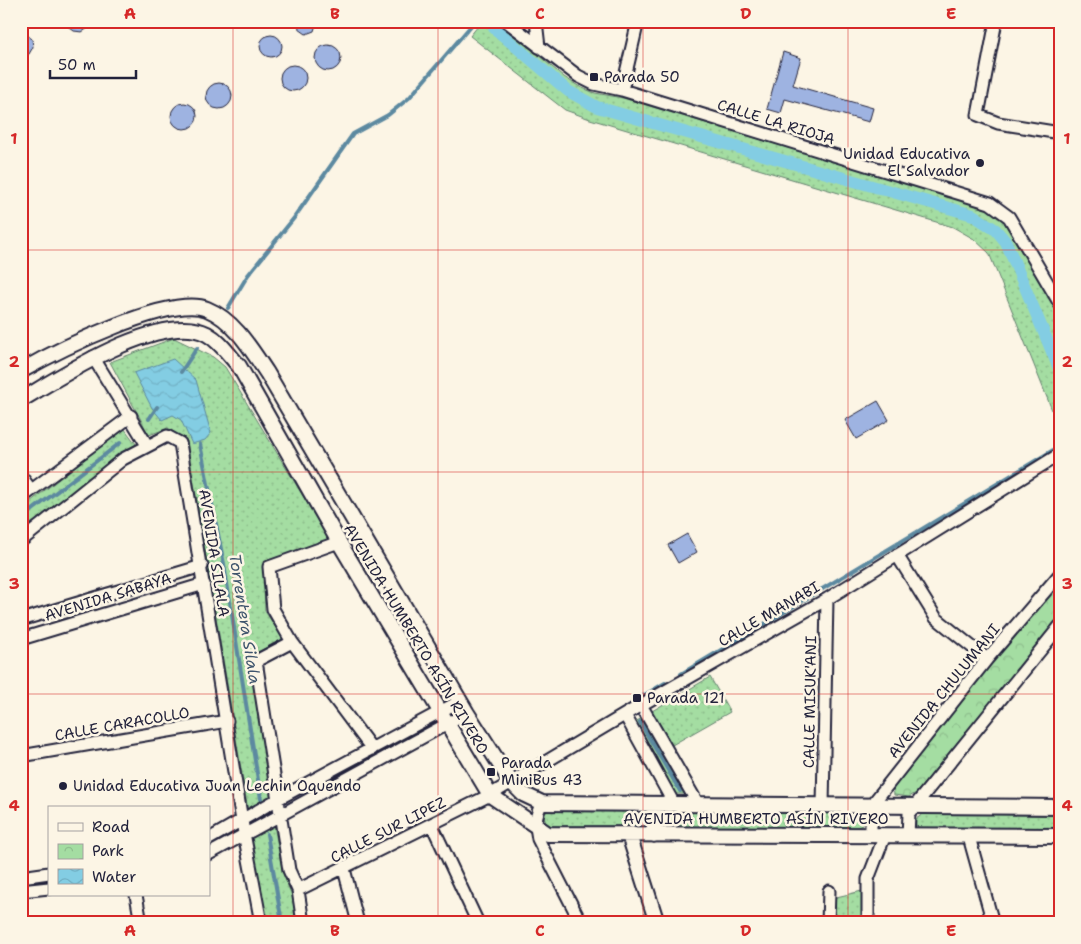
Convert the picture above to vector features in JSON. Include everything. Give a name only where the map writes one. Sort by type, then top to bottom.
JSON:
[{"type":"street","name":"CALLE LA RIOJA","points":[[506,21],[578,76],[594,84],[622,90],[990,203],[1009,217],[1060,304]]},
{"type":"street","points":[[536,21],[540,47]]},
{"type":"street","points":[[622,90],[638,21]]},
{"type":"street","points":[[996,21],[978,115],[1012,126],[1060,133]]},
{"type":"street","name":"AVENIDA HUMBERTO ASÍN RIVERO","points":[[21,372],[91,334],[171,309],[192,305],[207,309],[224,319],[247,344],[267,372],[463,707],[510,782],[523,794],[542,803],[1060,807]]},
{"type":"street","name":"AVENIDA HUMBERTO ASÍN RIVERO","points":[[21,400],[93,357],[114,347],[173,329],[190,328],[206,334],[219,343],[239,366],[340,542],[490,795],[548,834],[1060,836]]},
{"type":"street","points":[[21,541],[123,459],[148,445],[93,357]]},
{"type":"street","points":[[249,384],[267,372]]},
{"type":"street","points":[[21,498],[131,416]]},
{"type":"street","name":"AVENIDA SILALA","points":[[148,445],[167,436],[180,443],[202,566],[244,833],[262,923]]},
{"type":"street","name":"CALLE MANABI","points":[[490,795],[641,705],[826,599],[1060,454]]},
{"type":"street","points":[[21,476],[31,490]]},
{"type":"street","points":[[340,542],[269,567],[273,609],[292,642],[372,749]]},
{"type":"street","points":[[897,555],[936,618],[988,659]]},
{"type":"street","name":"AVENIDA SABAYA","points":[[21,620],[202,566]]},
{"type":"street","name":"AVENIDA CHULUMANI","points":[[871,806],[988,659],[1060,574]]},
{"type":"street","name":"AVENIDA SABAYA","points":[[21,639],[204,584]]},
{"type":"street","name":"CALLE MISUK'ANI","points":[[823,806],[826,599]]},
{"type":"street","points":[[908,836],[909,813],[1060,626]]},
{"type":"street","points":[[292,642],[256,661],[289,870],[298,890],[304,923]]},
{"type":"street","points":[[641,705],[698,804]]},
{"type":"street","points":[[210,838],[441,710],[463,707]]},
{"type":"street","points":[[210,853],[244,833],[448,724],[463,707]]},
{"type":"street","points":[[625,715],[674,804]]},
{"type":"street","name":"CALLE CARACOLLO","points":[[21,756],[227,721]]},
{"type":"street","name":"CALLE SUR LIPEZ","points":[[298,890],[344,869],[490,795]]},
{"type":"street","points":[[542,803],[538,810],[535,826],[538,838],[581,923]]},
{"type":"street","points":[[654,804],[654,835]]},
{"type":"street","points":[[868,923],[868,879],[878,835],[871,806]]},
{"type":"street","points":[[432,825],[478,923]]},
{"type":"street","points":[[629,835],[658,923]]},
{"type":"street","points":[[969,837],[990,922]]},
{"type":"street","points":[[344,869],[358,923]]},
{"type":"street","points":[[21,877],[48,873]]},
{"type":"street","points":[[21,891],[48,888]]},
{"type":"street","points":[[828,891],[828,923]]},
{"type":"street","points":[[136,896],[141,923]]},
{"type":"green space","points":[[482,21],[498,21],[564,77],[580,87],[595,93],[623,98],[984,207],[1000,218],[1012,231],[1060,316],[1060,430],[989,253],[974,239],[953,227],[565,110],[470,36]]},
{"type":"green space","points":[[174,338],[213,357],[225,367],[329,539],[263,564],[265,611],[283,639],[250,656],[271,797],[248,811],[187,441],[168,428],[149,435],[110,362]]},
{"type":"green space","points":[[124,428],[136,444],[21,535],[21,509]]},
{"type":"green space","points":[[1060,580],[1060,617],[916,793],[909,797],[894,795],[893,785]]},
{"type":"green space","points":[[710,677],[730,712],[672,745],[652,711]]},
{"type":"green space","points":[[642,718],[686,794],[676,794],[635,722]]},
{"type":"green space","points":[[551,810],[635,810],[640,818],[637,824],[632,826],[551,826],[546,823],[544,817],[546,812]]},
{"type":"green space","points":[[674,811],[858,812],[864,819],[862,825],[856,828],[677,826],[670,821],[669,815]]},
{"type":"green space","points":[[923,814],[1060,815],[1060,831],[920,829],[916,825],[916,819]]},
{"type":"green space","points":[[274,825],[283,874],[293,898],[296,923],[265,923],[249,839]]},
{"type":"green space","points":[[862,891],[863,923],[833,923],[832,898]]},
{"type":"water","points":[[173,359],[196,380],[211,433],[205,440],[192,444],[181,420],[173,415],[162,420],[152,408],[134,373]]},
{"type":"building","points":[[61,21],[99,21],[82,32],[74,31]]},
{"type":"building","points":[[298,21],[317,21],[314,31],[306,34],[299,29]]},
{"type":"building","points":[[21,30],[32,39],[33,47],[29,54],[21,61]]},
{"type":"building","points":[[271,35],[281,42],[282,46],[275,56],[271,57],[261,50],[260,46],[267,36]]},
{"type":"building","points":[[328,45],[337,49],[341,58],[337,67],[328,71],[319,67],[315,58],[319,49]]},
{"type":"building","points":[[783,52],[801,58],[793,85],[873,108],[869,122],[785,99],[781,113],[767,109]]},
{"type":"building","points":[[293,65],[302,69],[306,78],[302,87],[293,91],[284,87],[280,78],[284,69]]},
{"type":"building","points":[[219,83],[228,87],[232,96],[228,105],[219,109],[210,105],[206,96],[210,87]]},
{"type":"building","points":[[184,103],[193,107],[197,116],[193,125],[184,129],[175,125],[171,116],[175,107]]},
{"type":"building","points":[[878,401],[889,420],[856,439],[845,420]]},
{"type":"building","points":[[687,534],[697,552],[678,563],[668,545]]},
{"type":"waterway","points":[[228,308],[248,275],[294,218],[353,134],[388,115],[409,98],[475,21]]},
{"type":"waterway","points":[[494,28],[568,91],[597,107],[973,215],[996,230],[1006,242],[1060,371]]},
{"type":"waterway","points":[[181,372],[197,348]]},
{"type":"waterway","points":[[149,419],[157,407]]},
{"type":"waterway","points":[[21,519],[120,443]]},
{"type":"waterway","name":"Torrentera Silala","points":[[200,444],[224,564],[261,799]]},
{"type":"waterway","points":[[681,674],[1060,446]]},
{"type":"waterway","points":[[643,696],[665,683]]},
{"type":"waterway","points":[[640,722],[680,791]]},
{"type":"waterway","name":"Torrentera Silala","points":[[267,834],[282,923]]},
{"type":"place","name":"Parada 50","points":[[594,77]]},
{"type":"place","name":"Unidad Educativa El Salvador","points":[[980,163]]},
{"type":"place","name":"Parada 121","points":[[637,698]]},
{"type":"place","name":"Parada MiniBus 43","points":[[491,772]]},
{"type":"place","name":"Unidad Educativa Juan Lechin Oquendo","points":[[63,786]]}]
